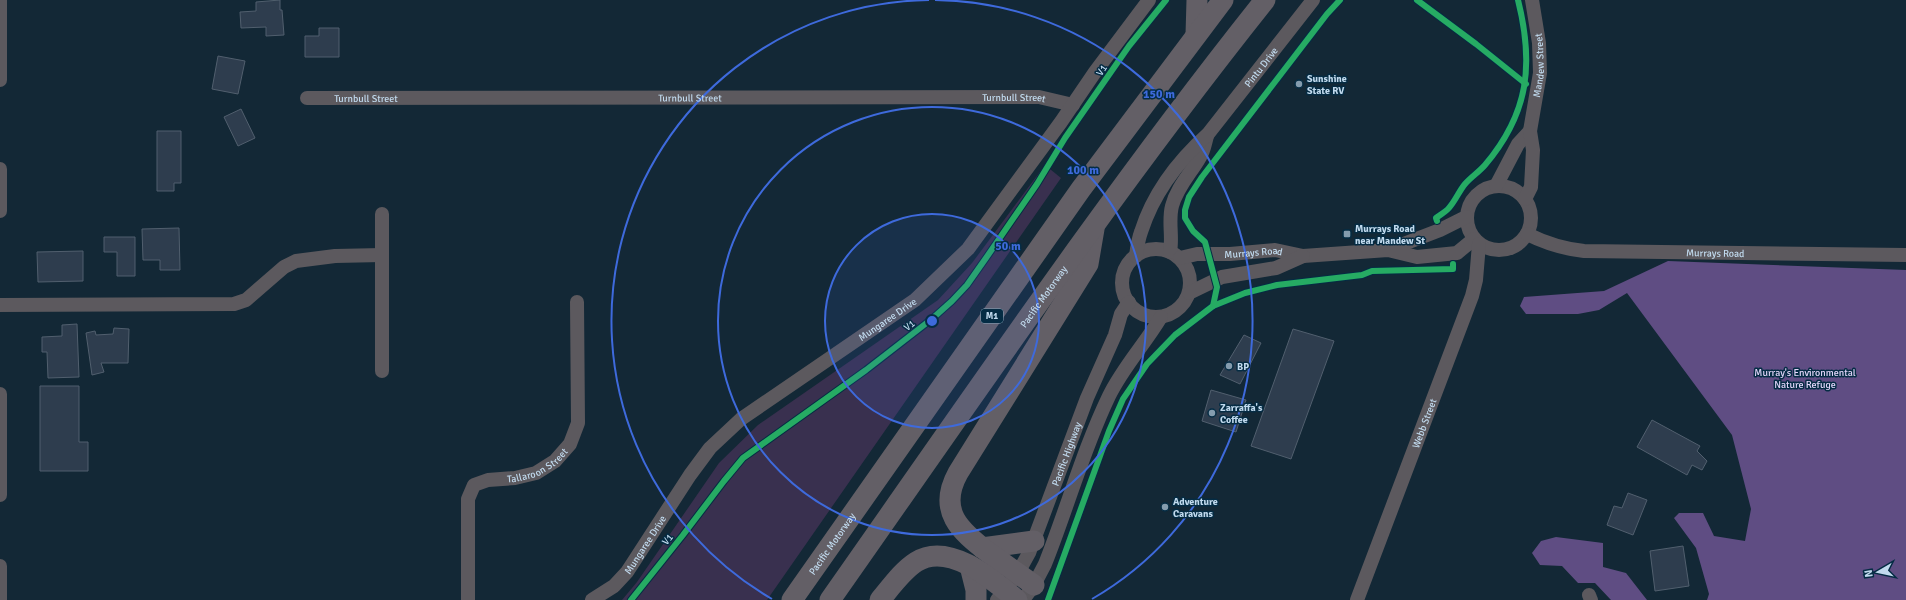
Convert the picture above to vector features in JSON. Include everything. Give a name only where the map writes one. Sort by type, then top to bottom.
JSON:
[{"type":"highway","points":[[1196,35],[1197,0]]},
{"type":"highway","name":"Pacific Motorway","points":[[792,600],[1080,189],[1223,0]]},
{"type":"highway","name":"Pacific Motorway","points":[[830,600],[1008,345],[1095,225],[1186,102],[1265,0]]},
{"type":"highway","points":[[1025,586],[965,534],[956,524],[950,505],[951,486],[1088,264],[1095,225]]},
{"type":"highway","points":[[982,548],[1034,540]]},
{"type":"highway","points":[[880,600],[906,570],[927,557],[942,556],[949,557],[970,566],[1006,597]]},
{"type":"highway","points":[[970,566],[976,590],[976,600]]},
{"type":"street","points":[[0,0],[0,80]]},
{"type":"street","name":"Mungaree Drive","points":[[592,600],[614,586],[627,572],[690,475],[710,448],[741,419],[915,300],[968,249],[1073,105],[1095,72],[1149,0]]},
{"type":"street","name":"Pintu Drive","points":[[1136,256],[1140,232],[1163,187],[1191,149],[1208,134],[1313,0]]},
{"type":"street","name":"Mandew Street","points":[[1525,199],[1531,187],[1533,150],[1530,131],[1538,90],[1540,57],[1532,0]]},
{"type":"street","name":"Turnbull Street","points":[[307,98],[1039,97],[1073,105]]},
{"type":"street","name":"Mandew Street","points":[[1496,186],[1518,144],[1530,131]]},
{"type":"street","name":"Pintu Drive","points":[[1175,255],[1170,220],[1172,206],[1177,192],[1201,156],[1208,134]]},
{"type":"street","points":[[0,169],[0,211]]},
{"type":"street","points":[[1496,186],[1512,189],[1525,199],[1531,216],[1527,234],[1520,242],[1511,248],[1500,251],[1489,249],[1477,242],[1470,232],[1466,217],[1468,208],[1479,193],[1496,186]]},
{"type":"street","points":[[382,214],[382,371]]},
{"type":"street","name":"Murrays Road","points":[[1175,255],[1230,254],[1275,250],[1303,256],[1388,250],[1440,230],[1466,217]]},
{"type":"street","name":"Murrays Road","points":[[1527,234],[1565,248],[1584,251],[1906,255]]},
{"type":"street","name":"Murrays Road","points":[[1388,250],[1417,257],[1457,253],[1477,242]]},
{"type":"street","name":"Webb Street","points":[[1357,600],[1472,296],[1476,280],[1477,242]]},
{"type":"street","points":[[1153,249],[1175,255],[1189,274],[1189,293],[1185,302],[1178,309],[1161,317],[1143,314],[1128,302],[1124,293],[1124,273],[1136,256],[1153,249]]},
{"type":"street","points":[[0,305],[234,304],[246,300],[284,267],[296,261],[335,256],[382,255]]},
{"type":"street","name":"Murrays Road","points":[[1189,293],[1222,277],[1276,268],[1303,256]]},
{"type":"street","name":"Tallaroon Street","points":[[468,600],[468,499],[474,485],[488,480],[515,478],[536,473],[555,461],[570,444],[578,423],[577,302]]},
{"type":"street","name":"Pacific Highway","points":[[1025,586],[1034,540],[1086,398],[1116,335],[1122,314],[1128,302]]},
{"type":"street","name":"Pacific Highway","points":[[1006,597],[1025,586],[1045,564],[1096,426],[1109,396],[1132,358],[1150,335],[1161,317]]},
{"type":"street","points":[[0,394],[0,495]]},
{"type":"street","points":[[0,566],[0,600]]},
{"type":"shaded area","points":[[1045,165],[1061,178],[767,600],[622,600],[637,582],[719,463],[758,425],[938,300],[972,263]]},
{"type":"green space","name":"Murray's Environmental Nature Refuge","points":[[1668,261],[1906,270],[1906,600],[1707,600],[1709,594],[1696,548],[1674,518],[1679,513],[1703,513],[1714,536],[1745,541],[1751,509],[1732,435],[1627,293],[1599,310],[1578,314],[1526,314],[1520,306],[1524,297],[1604,291]]},
{"type":"green space","points":[[1556,537],[1603,543],[1603,567],[1626,573],[1647,600],[1611,600],[1595,583],[1578,583],[1562,566],[1540,565],[1532,553],[1541,541]]},
{"type":"building","points":[[280,0],[284,35],[266,36],[266,27],[241,28],[240,12],[256,11],[256,2]]},
{"type":"building","points":[[319,28],[339,28],[339,57],[305,57],[305,36],[319,36]]},
{"type":"building","points":[[218,56],[245,61],[238,94],[212,89]]},
{"type":"building","points":[[241,109],[255,138],[238,146],[224,117]]},
{"type":"building","points":[[157,131],[181,131],[181,183],[174,183],[174,191],[157,191]]},
{"type":"building","points":[[179,228],[180,270],[160,270],[160,260],[143,260],[142,229]]},
{"type":"building","points":[[104,237],[135,237],[135,276],[117,276],[117,252],[104,252]]},
{"type":"building","points":[[83,251],[83,281],[38,282],[37,252]]},
{"type":"building","points":[[77,324],[79,377],[48,378],[47,352],[42,352],[42,337],[62,336],[62,325]]},
{"type":"building","points":[[114,328],[129,329],[128,363],[101,363],[104,372],[92,375],[86,333],[95,331],[96,335],[113,334]]},
{"type":"building","points":[[1293,329],[1334,341],[1291,459],[1251,446]]},
{"type":"building","points":[[1244,335],[1261,343],[1240,384],[1220,375]]},
{"type":"building","points":[[40,386],[79,386],[79,442],[88,442],[88,471],[40,471]]},
{"type":"building","points":[[1211,390],[1246,400],[1236,432],[1202,421]]},
{"type":"building","points":[[1652,420],[1700,446],[1697,451],[1707,461],[1702,470],[1692,465],[1687,475],[1637,447]]},
{"type":"building","points":[[1628,493],[1647,500],[1633,535],[1607,525],[1614,506],[1622,508]]},
{"type":"building","points":[[1683,546],[1689,586],[1655,591],[1650,551]]},
{"type":"cycle path","name":"V1","points":[[631,600],[743,458],[866,370],[933,318],[967,285],[1037,184],[1065,138],[1129,46],[1166,0]]},
{"type":"cycle path","points":[[1048,600],[1109,431],[1123,399],[1147,364],[1175,335],[1213,306],[1217,287],[1205,242],[1193,231],[1185,218],[1185,210],[1189,197],[1202,177],[1327,14],[1340,0]]},
{"type":"cycle path","points":[[1417,0],[1526,84]]},
{"type":"cycle path","points":[[1437,221],[1436,218],[1450,206],[1465,184],[1485,165],[1500,146],[1519,107],[1524,87],[1526,45],[1518,0]]},
{"type":"cycle path","points":[[1213,306],[1245,293],[1277,285],[1362,275],[1372,271],[1453,269],[1453,264]]},
{"type":"place","name":"Sunshine State RV","points":[[1299,84]]},
{"type":"place","name":"Murrays Road near Mandew St","points":[[1347,234]]},
{"type":"place","name":"BP","points":[[1229,366]]},
{"type":"place","name":"Zarraffa's Coffee","points":[[1212,413]]},
{"type":"place","name":"Adventure Caravans","points":[[1165,507]]}]
